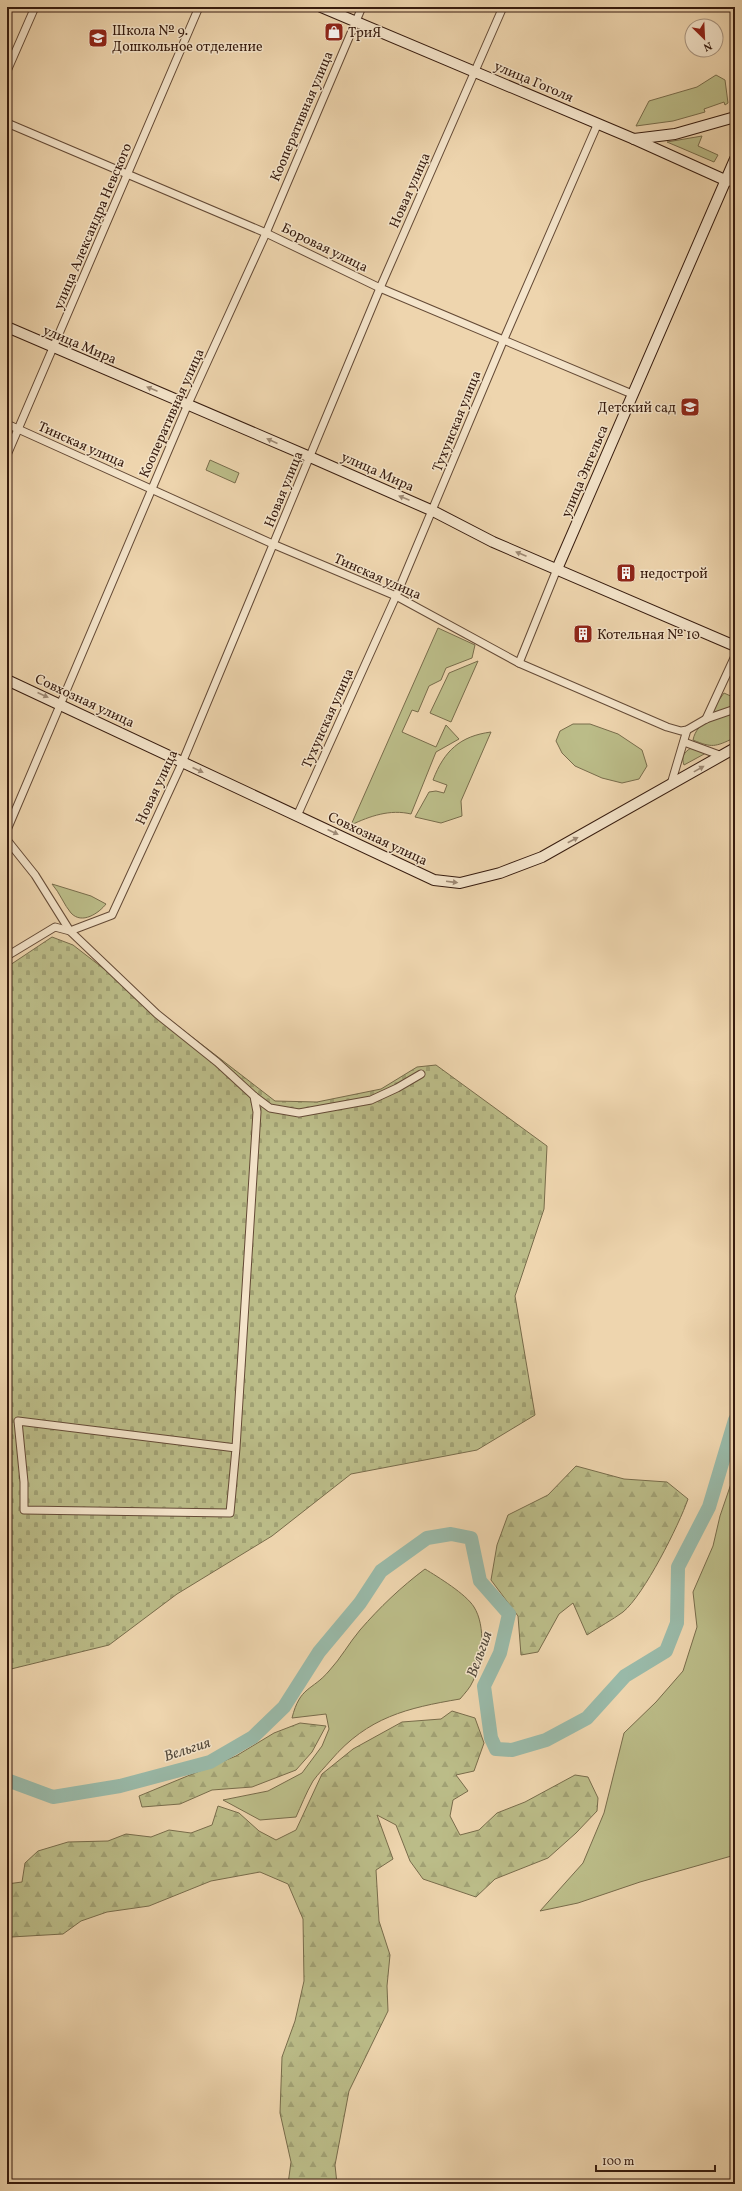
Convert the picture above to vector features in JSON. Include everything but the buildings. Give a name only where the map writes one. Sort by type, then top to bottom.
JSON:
[{"type":"main road","name":"улица Гоголя","points":[[321,7],[598,123],[730,182]]},
{"type":"main road","points":[[634,139],[675,134],[735,117]]},
{"type":"main road","name":"улица Энгельса","points":[[557,569],[632,394],[730,182],[735,159]]},
{"type":"main road","name":"улица Мира","points":[[7,327],[310,457],[433,511],[493,542],[735,646]]},
{"type":"main road","name":"Совхозная улица","points":[[7,680],[62,704],[182,763],[434,880],[460,883],[500,873],[542,857],[735,748]]},
{"type":"street","points":[[7,71],[35,7]]},
{"type":"street","name":"улица Александра Невского","points":[[7,455],[199,7]]},
{"type":"street","name":"Кооперативная улица","points":[[7,830],[62,704],[188,404],[266,233],[362,7]]},
{"type":"street","name":"Новая улица","points":[[70,931],[112,914],[182,763],[380,288],[503,7]]},
{"type":"street","name":"Боровая улица","points":[[7,123],[266,233],[380,288],[632,394]]},
{"type":"street","name":"Тухунская улица","points":[[297,816],[433,511],[504,339],[598,123]]},
{"type":"street","name":"Тинская улица","points":[[7,424],[274,545],[396,596],[519,663],[667,727],[681,731],[687,730]]},
{"type":"street","name":"улица Энгельса","points":[[519,663],[557,569]]},
{"type":"street","points":[[706,719],[735,656]]},
{"type":"street","points":[[671,784],[687,730],[706,719],[735,709]]},
{"type":"street","points":[[684,742],[722,756]]},
{"type":"street","points":[[7,840],[35,875],[70,931],[157,1014],[217,1062],[254,1096],[270,1108]]},
{"type":"street","points":[[7,956],[55,927],[61,916]]},
{"type":"street","points":[[55,927],[70,931]]},
{"type":"street","points":[[257,1112],[270,1108],[299,1113],[371,1100],[397,1088],[421,1074]]},
{"type":"street","points":[[236,1448],[18,1421],[24,1482],[24,1510],[230,1513],[236,1448],[257,1112],[254,1096]]},
{"type":"green space","points":[[716,75],[725,80],[728,103],[725,105],[724,102],[704,109],[705,112],[673,121],[636,126],[649,101],[697,87]]},
{"type":"green space","points":[[702,136],[698,146],[718,155],[714,162],[667,142]]},
{"type":"green space","points":[[210,460],[239,473],[235,483],[206,470]]},
{"type":"green space","points":[[438,628],[475,645],[472,658],[446,668],[441,680],[429,686],[418,712],[412,710],[402,732],[436,747],[446,725],[459,739],[436,752],[411,814],[395,812],[380,814],[351,825]]},
{"type":"green space","points":[[478,661],[451,722],[430,713],[449,673]]},
{"type":"green space","points":[[724,693],[735,698],[735,706],[709,714]]},
{"type":"green space","points":[[735,712],[734,738],[718,745],[709,745],[693,740],[695,733],[699,728],[709,720]]},
{"type":"green space","points":[[573,724],[590,724],[618,734],[642,750],[647,766],[639,779],[622,783],[602,778],[575,766],[562,753],[556,741],[560,731]]},
{"type":"green space","points":[[491,732],[461,801],[462,816],[441,823],[415,817],[429,792],[436,791],[444,793],[447,785],[433,780],[442,761],[448,753],[462,741],[470,737]]},
{"type":"green space","points":[[691,748],[706,753],[684,765],[684,755]]},
{"type":"green space","points":[[52,884],[91,896],[106,904],[95,914],[85,918],[80,918],[71,913]]},
{"type":"green space","points":[[52,937],[73,945],[275,1101],[317,1102],[381,1089],[417,1067],[436,1065],[547,1146],[544,1209],[515,1296],[535,1415],[477,1450],[351,1474],[272,1536],[177,1594],[109,1645],[7,1670],[7,967]]},
{"type":"green space","points":[[576,1466],[624,1479],[667,1482],[688,1499],[660,1559],[641,1591],[623,1612],[587,1635],[573,1603],[559,1614],[538,1652],[521,1655],[518,1616],[491,1580],[497,1545],[508,1515],[548,1495]]},
{"type":"green space","points":[[735,1472],[735,1855],[640,1882],[578,1903],[540,1911],[583,1863],[604,1813],[624,1733],[656,1702],[683,1671],[697,1627],[693,1592],[713,1546],[720,1516]]},
{"type":"green space","points":[[425,1569],[465,1597],[474,1607],[478,1615],[482,1633],[479,1664],[472,1684],[460,1699],[406,1711],[374,1724],[359,1734],[345,1745],[315,1778],[296,1817],[260,1820],[223,1800],[268,1791],[302,1773],[322,1746],[329,1729],[326,1714],[292,1718],[299,1700],[307,1690],[329,1671],[356,1635],[375,1613],[399,1590]]},
{"type":"green space","points":[[452,1711],[475,1718],[484,1743],[474,1771],[456,1775],[468,1791],[453,1800],[450,1816],[460,1835],[479,1830],[497,1813],[525,1802],[575,1775],[588,1777],[598,1798],[597,1811],[576,1833],[548,1858],[495,1879],[476,1897],[423,1879],[410,1861],[396,1825],[377,1815],[393,1859],[376,1870],[379,1921],[390,1955],[387,1986],[388,2011],[349,2091],[335,2165],[337,2184],[288,2184],[291,2162],[280,2113],[282,2057],[295,2021],[304,1981],[303,1919],[288,1884],[260,1872],[211,1881],[149,1906],[107,1912],[81,1921],[63,1934],[7,1937],[7,1884],[22,1882],[25,1863],[38,1851],[68,1842],[108,1841],[126,1834],[151,1837],[169,1830],[191,1833],[212,1825],[218,1806],[239,1813],[259,1831],[276,1840],[296,1830],[322,1774],[353,1749],[402,1722],[441,1719]]},
{"type":"green space","points":[[300,1723],[326,1726],[312,1752],[296,1770],[252,1787],[212,1790],[180,1804],[142,1807],[139,1796],[236,1756],[274,1733]]},
{"type":"waterway","name":"Вельгия","points":[[7,1780],[53,1797],[120,1786],[210,1762],[253,1737],[284,1707],[319,1652],[360,1603],[381,1571],[427,1538],[451,1534],[471,1538],[480,1581],[509,1614],[500,1653],[484,1686],[491,1738],[496,1749],[512,1750],[546,1740],[587,1718],[625,1676],[666,1651],[677,1623],[678,1567],[709,1507],[735,1420]]},
{"type":"place","name":"ТриЯ","points":[[334,32]]},
{"type":"place","name":"Школа № 9. Дошкольное отделение","points":[[98,38]]},
{"type":"place","name":"Детский сад","points":[[690,407]]},
{"type":"place","name":"недострой","points":[[626,573]]},
{"type":"place","name":"Котельная № 10","points":[[583,634]]}]
